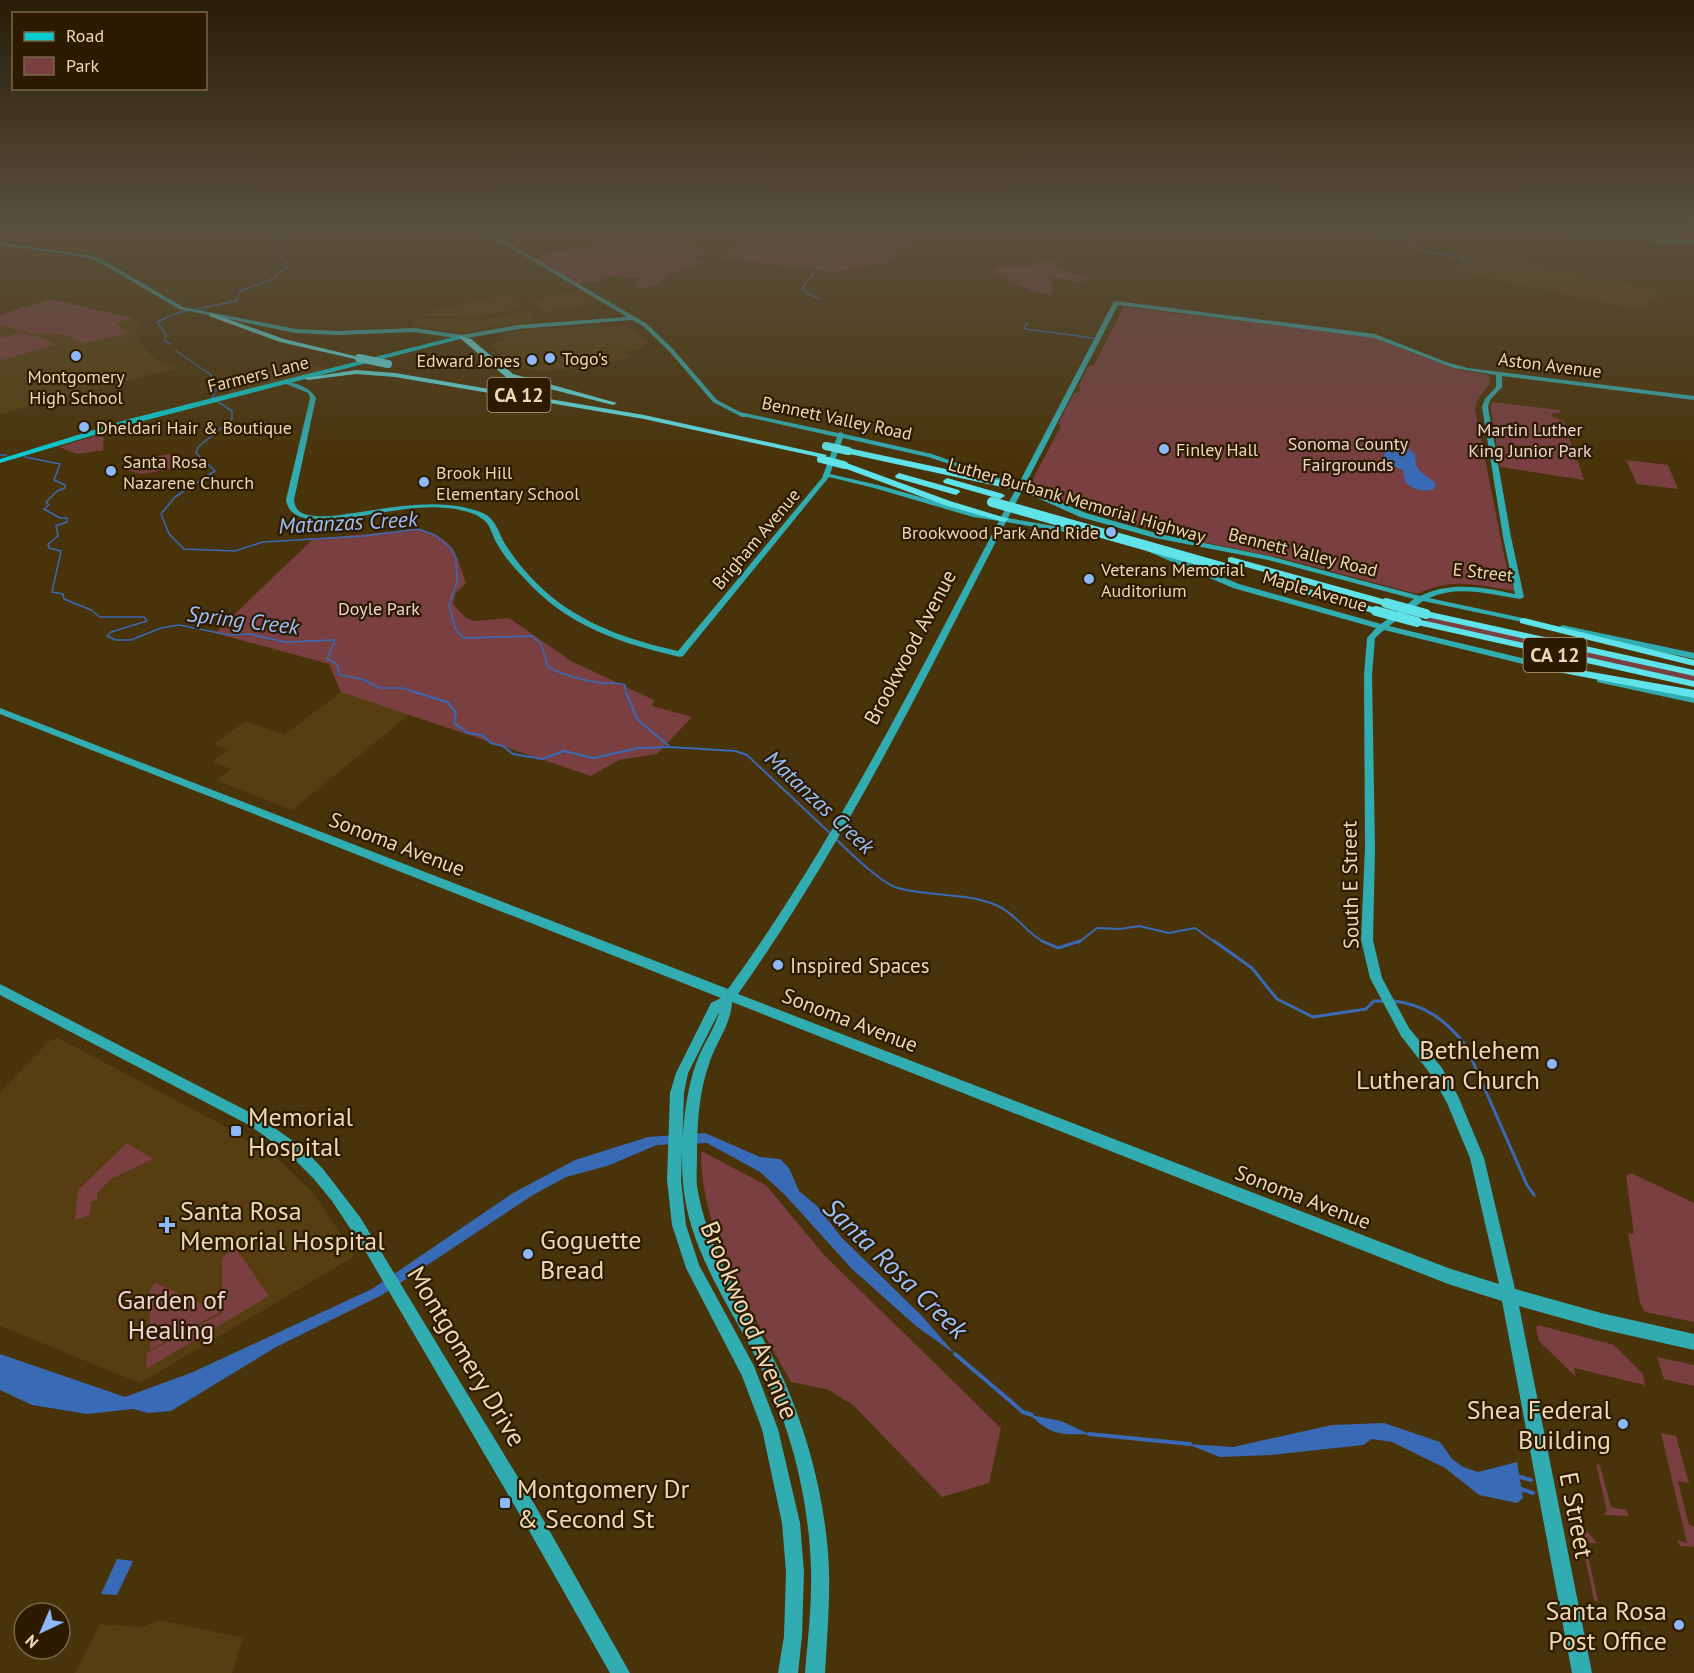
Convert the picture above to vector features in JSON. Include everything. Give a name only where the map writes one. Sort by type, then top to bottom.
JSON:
[{"type":"highway","points":[[211,315],[282,341],[395,375]]},
{"type":"highway","name":"CA 12","points":[[462,337],[476,346],[500,370],[518,379],[612,403],[779,437],[824,452]]},
{"type":"highway","points":[[357,362],[388,364],[644,417]]},
{"type":"highway","name":"CA 12","points":[[308,378],[356,372],[395,375],[644,417],[824,452]]},
{"type":"highway","points":[[824,452],[846,458],[1020,488]]},
{"type":"highway","points":[[824,452],[846,458],[947,503],[1004,519]]},
{"type":"highway","name":"Luther Burbank Memorial Highway","points":[[846,458],[1228,564],[1386,603],[1422,618],[1694,684]]},
{"type":"highway","name":"Luther Burbank Memorial Highway","points":[[1228,564],[1376,611],[1422,618],[1694,674]]},
{"type":"highway","points":[[1524,621],[1694,663]]},
{"type":"highway","points":[[1546,667],[1694,694]]},
{"type":"main road","name":"Farmers Lane","points":[[0,461],[99,430],[308,378],[357,362],[462,337]]},
{"type":"street","points":[[179,307],[194,312],[306,332],[419,330],[462,337],[518,327],[633,318]]},
{"type":"street","name":"Brookwood Avenue","points":[[815,1673],[819,1556],[803,1460],[790,1416],[766,1360],[711,1258],[682,1182],[675,1117],[677,1093],[691,1053],[715,1007],[728,998],[837,832],[920,681],[1114,307]]},
{"type":"street","name":"Aston Avenue","points":[[1147,307],[1375,336],[1454,366],[1499,374],[1694,398]]},
{"type":"street","name":"Bennett Valley Road","points":[[616,308],[654,333],[717,403],[738,413],[930,455],[994,477],[1097,519],[1173,540],[1281,561],[1419,598],[1694,656]]},
{"type":"street","points":[[598,320],[616,315],[616,308]]},
{"type":"street","name":"Farmers Lane","points":[[462,337],[518,325],[633,318]]},
{"type":"street","name":"E Street","points":[[1382,627],[1419,598],[1437,590],[1473,589],[1520,597],[1507,537],[1485,407],[1487,400],[1499,387],[1499,374]]},
{"type":"street","name":"Brigham Avenue","points":[[288,383],[310,392],[313,398],[290,500],[291,508],[295,512],[316,518],[432,507],[450,507],[474,512],[489,520],[495,527],[505,550],[545,595],[562,608],[615,638],[680,654],[827,475],[840,436]]},
{"type":"street","name":"Maple Avenue","points":[[827,475],[876,486],[976,515],[1072,530],[1123,543],[1156,553],[1220,580],[1382,627],[1694,700]]},
{"type":"street","points":[[1220,580],[1210,568],[1219,553],[1226,550]]},
{"type":"street","name":"South E Street","points":[[1382,627],[1371,638],[1369,650],[1370,848],[1367,940],[1376,978],[1394,1014],[1453,1100],[1477,1158],[1509,1296]]},
{"type":"street","name":"Sonoma Avenue","points":[[0,711],[728,998],[1448,1276],[1509,1296],[1657,1335],[1694,1342]]},
{"type":"street","name":"Montgomery Drive","points":[[0,990],[228,1107],[280,1139],[299,1155],[340,1201],[373,1250],[509,1478],[620,1673]]},
{"type":"street","name":"Brookwood Avenue","points":[[728,998],[726,1012],[705,1057],[695,1086],[682,1182],[679,1225],[693,1268],[748,1372],[770,1429],[791,1523],[795,1572],[794,1636],[788,1673]]},
{"type":"street","name":"E Street","points":[[1509,1296],[1582,1673]]},
{"type":"shaded area","name":"Montgomery High School","points":[[26,307],[82,307],[140,320],[134,336],[138,342],[155,359],[176,368],[0,414],[0,315]]},
{"type":"shaded area","points":[[448,307],[524,308],[479,317],[425,316],[430,311]]},
{"type":"shaded area","points":[[537,307],[572,307],[545,313]]},
{"type":"shaded area","points":[[1624,307],[1647,307],[1642,311]]},
{"type":"shaded area","points":[[527,311],[533,316],[532,322],[496,326],[466,333],[412,326],[418,318],[482,320]]},
{"type":"shaded area","points":[[627,325],[648,342],[639,349],[626,351],[633,358],[561,370],[538,371],[514,367],[491,344],[504,341],[502,334],[529,329]]},
{"type":"shaded area","points":[[305,362],[327,370],[230,395],[229,384]]},
{"type":"shaded area","points":[[341,692],[410,714],[292,810],[216,780],[231,769],[212,762],[228,750],[213,744],[246,721],[284,735]]},
{"type":"shaded area","name":"Santa Rosa Memorial Hospital","points":[[58,1038],[217,1122],[278,1159],[314,1194],[355,1256],[140,1383],[0,1326],[0,1092],[49,1041]]},
{"type":"shaded area","points":[[160,1620],[243,1638],[232,1673],[75,1673],[100,1624],[142,1627]]},
{"type":"green space","points":[[25,307],[85,307],[132,318],[116,324],[127,333],[80,344],[68,335],[34,334],[0,325],[0,315]]},
{"type":"green space","name":"Sonoma County Fairgrounds","points":[[1125,307],[1371,337],[1456,369],[1489,375],[1490,384],[1479,397],[1475,408],[1505,560],[1514,591],[1453,584],[1417,594],[1281,558],[1183,538],[1091,513],[1029,486],[1060,428],[1061,425],[1058,424],[1074,393],[1080,391],[1079,385],[1088,367],[1094,365]]},
{"type":"green space","points":[[19,333],[40,337],[57,344],[0,361],[0,338]]},
{"type":"green space","name":"Martin Luther King Junior Park","points":[[1492,402],[1560,410],[1561,413],[1553,413],[1552,416],[1564,422],[1574,454],[1569,453],[1571,458],[1578,461],[1584,480],[1500,467],[1491,410]]},
{"type":"green space","points":[[95,436],[104,437],[103,450],[77,454],[59,447]]},
{"type":"green space","points":[[170,454],[181,467],[142,474],[126,470],[147,458]]},
{"type":"green space","points":[[1626,460],[1668,465],[1678,489],[1637,484]]},
{"type":"green space","name":"Doyle Park","points":[[420,529],[447,542],[456,555],[466,583],[455,594],[453,604],[466,618],[475,621],[509,618],[571,661],[654,700],[652,706],[692,717],[657,754],[619,760],[591,776],[341,692],[329,664],[215,633],[313,539]]},
{"type":"green space","points":[[1430,617],[1694,676],[1694,682],[1425,621]]},
{"type":"green space","points":[[127,1143],[153,1159],[111,1179],[97,1193],[97,1200],[91,1202],[90,1215],[75,1220],[78,1190]]},
{"type":"green space","points":[[701,1151],[766,1185],[825,1256],[1001,1428],[989,1483],[942,1497],[853,1405],[829,1390],[791,1382],[745,1300],[719,1242],[709,1213],[703,1182]]},
{"type":"green space","points":[[1631,1173],[1694,1203],[1694,1322],[1645,1312],[1640,1303],[1628,1233],[1634,1234],[1626,1176]]},
{"type":"green space","points":[[235,1247],[269,1296],[146,1369],[147,1353],[222,1313],[222,1258]]},
{"type":"green space","name":"Garden of Healing","points":[[156,1283],[220,1312],[150,1350],[150,1289]]},
{"type":"green space","points":[[1538,1325],[1614,1345],[1643,1374],[1645,1385],[1574,1368],[1576,1377],[1539,1341],[1536,1328]]},
{"type":"green space","points":[[1657,1357],[1694,1365],[1694,1386],[1664,1379]]},
{"type":"green space","points":[[1661,1433],[1676,1436],[1689,1483],[1678,1481],[1689,1525],[1694,1527],[1694,1547],[1680,1546],[1677,1540],[1687,1543]]},
{"type":"green space","points":[[1596,1464],[1600,1465],[1611,1507],[1626,1510],[1629,1516],[1603,1515],[1607,1511]]},
{"type":"green space","points":[[1579,1527],[1584,1528],[1597,1543],[1585,1543],[1597,1602],[1594,1600]]},
{"type":"water","points":[[1396,443],[1407,447],[1415,455],[1419,470],[1436,484],[1434,489],[1419,490],[1411,487],[1405,482],[1403,470],[1381,461],[1386,445]]},
{"type":"water","points":[[705,1133],[760,1157],[780,1159],[789,1168],[799,1191],[817,1206],[842,1238],[922,1316],[955,1354],[916,1326],[852,1269],[785,1195],[760,1172],[707,1143],[657,1145],[607,1166],[566,1177],[533,1195],[382,1295],[276,1347],[171,1411],[148,1413],[133,1409],[87,1414],[32,1405],[0,1390],[0,1354],[125,1397],[193,1372],[372,1289],[513,1193],[575,1160],[648,1137]]},
{"type":"water","points":[[1030,1415],[1061,1421],[1089,1434],[1057,1432],[1044,1427]]},
{"type":"water","points":[[1384,1423],[1440,1442],[1452,1459],[1463,1467],[1478,1472],[1517,1462],[1523,1498],[1517,1503],[1479,1495],[1445,1468],[1392,1442],[1372,1439],[1363,1445],[1271,1455],[1220,1457],[1187,1444],[1233,1447],[1332,1425]]},
{"type":"water","points":[[117,1559],[133,1561],[117,1595],[101,1594]]},
{"type":"waterway","name":"Matanzas Creek","points":[[171,344],[165,341],[166,334],[157,322],[177,313],[206,307]]},
{"type":"waterway","points":[[1027,323],[1024,328],[1026,329],[1093,338]]},
{"type":"waterway","name":"Matanzas Creek","points":[[176,351],[211,375],[217,388],[212,398],[232,411],[232,419],[198,447],[196,453],[215,471],[175,497],[161,514],[169,534],[184,549],[235,551],[263,542],[364,536],[418,529],[435,535],[450,547],[456,558],[457,582],[449,605],[455,628],[463,638],[532,636],[541,644],[548,667],[580,679],[622,684],[625,685],[626,693]]},
{"type":"waterway","name":"Spring Creek","points":[[0,455],[6,455]]},
{"type":"waterway","name":"Spring Creek","points":[[25,457],[60,464],[54,480],[65,485],[65,488],[57,491],[46,502],[49,505],[44,509],[60,518],[67,518],[67,522],[56,526],[58,536],[48,544],[49,548],[61,551],[52,592],[63,594],[64,599],[91,610],[100,617],[144,617],[147,621],[111,632],[107,636],[116,640],[131,640],[161,628],[179,625],[229,635],[249,634],[285,642],[335,640],[327,659],[337,664],[340,675],[362,679],[380,688],[402,688],[419,693]]},
{"type":"waterway","name":"Spring Creek","points":[[414,692],[447,702],[456,712],[454,723],[468,733],[482,735],[491,743],[503,746],[513,754],[542,759],[564,751],[593,758],[639,748],[669,747]]},
{"type":"waterway","name":"Matanzas Creek","points":[[626,692],[637,719],[670,747],[735,751],[747,755],[832,835]]},
{"type":"waterway","name":"Matanzas Creek","points":[[836,839],[866,867],[891,885],[910,891],[974,899],[998,906],[1044,942]]},
{"type":"waterway","name":"Matanzas Creek","points":[[1078,943],[1097,928],[1120,929],[1139,926],[1169,933],[1195,928],[1216,943]]},
{"type":"waterway","name":"Matanzas Creek","points":[[1044,942],[1058,948],[1080,941]]},
{"type":"waterway","name":"Matanzas Creek","points":[[1214,941],[1252,968],[1277,999],[1313,1017],[1366,1009],[1374,1001],[1384,1001]]},
{"type":"waterway","name":"Matanzas Creek","points":[[1393,1001],[1415,1006],[1434,1015],[1466,1046],[1527,1185],[1534,1195]]},
{"type":"waterway","name":"Santa Rosa Creek","points":[[955,1354],[1023,1412],[1032,1415]]},
{"type":"waterway","name":"Santa Rosa Creek","points":[[1089,1434],[1190,1444]]},
{"type":"waterway","name":"Santa Rosa Creek","points":[[1517,1476],[1531,1480]]},
{"type":"waterway","name":"Santa Rosa Creek","points":[[1521,1489],[1533,1493]]},
{"type":"place","name":"Montgomery High School","points":[[76,356]]},
{"type":"place","name":"Togo's","points":[[550,358]]},
{"type":"place","name":"Edward Jones","points":[[532,360]]},
{"type":"place","name":"Dheldari Hair & Boutique","points":[[84,427]]},
{"type":"place","name":"Finley Hall","points":[[1164,449]]},
{"type":"place","name":"Santa Rosa Nazarene Church","points":[[111,471]]},
{"type":"place","name":"Brook Hill Elementary School","points":[[424,482]]},
{"type":"place","name":"Brookwood Park And Ride","points":[[1111,532]]},
{"type":"place","name":"Veterans Memorial Auditorium","points":[[1089,579]]},
{"type":"place","name":"Inspired Spaces","points":[[778,965]]},
{"type":"place","name":"Bethlehem Lutheran Church","points":[[1552,1064]]},
{"type":"place","name":"Memorial Hospital","points":[[236,1131]]},
{"type":"place","name":"Santa Rosa Memorial Hospital","points":[[167,1225]]},
{"type":"place","name":"Goguette Bread","points":[[528,1254]]},
{"type":"place","name":"Shea Federal Building","points":[[1623,1424]]},
{"type":"place","name":"Montgomery Dr & Second St","points":[[505,1503]]},
{"type":"place","name":"Santa Rosa Post Office","points":[[1679,1625]]}]
